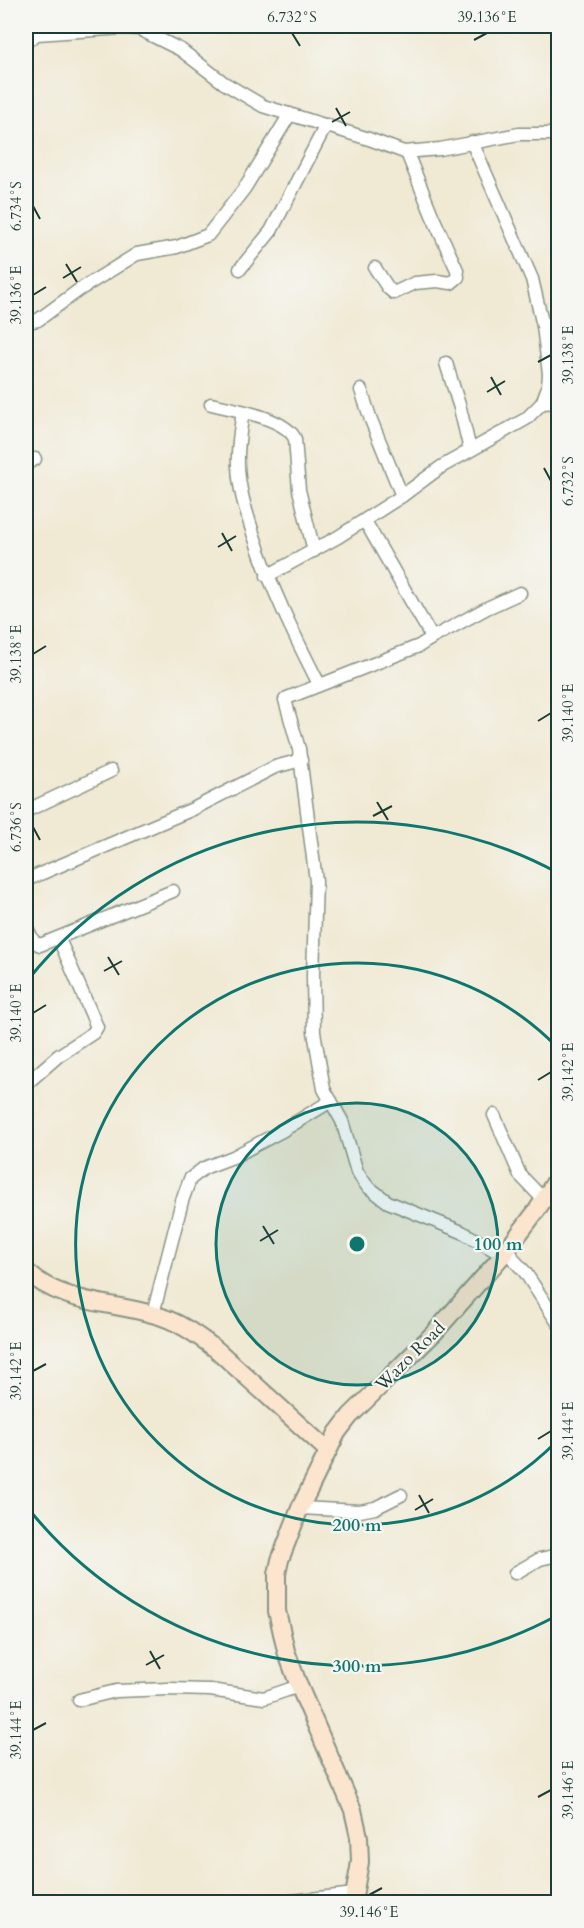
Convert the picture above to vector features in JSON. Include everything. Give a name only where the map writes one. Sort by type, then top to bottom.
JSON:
[{"type":"main road","name":"Wazo Road","points":[[354,1898],[360,1862],[359,1837],[353,1810],[298,1686],[286,1651],[277,1611],[277,1574],[283,1547],[337,1433],[350,1416],[435,1332],[506,1251],[558,1177]]},
{"type":"main road","points":[[26,1271],[47,1286],[70,1296],[153,1314],[179,1324],[198,1335],[327,1450]]},
{"type":"street","points":[[26,42],[38,34],[123,27],[139,29],[192,57],[238,92],[263,106],[407,153],[519,134],[558,134]]},
{"type":"street","points":[[26,322],[38,320],[79,290],[137,254],[177,248],[208,235],[244,189],[290,114]]},
{"type":"street","points":[[240,269],[271,231],[326,125]]},
{"type":"street","points":[[267,576],[365,521],[441,467],[526,418],[542,404],[548,387],[549,374],[543,326],[532,279],[472,142]]},
{"type":"street","points":[[375,268],[394,293],[415,283],[437,281],[449,283],[458,277],[407,153]]},
{"type":"street","points":[[446,363],[470,450]]},
{"type":"street","points":[[361,390],[402,496]]},
{"type":"street","points":[[542,404],[558,402]]},
{"type":"street","points":[[211,404],[271,421],[292,432],[295,439],[299,490],[314,551]]},
{"type":"street","points":[[243,412],[238,462],[241,492],[267,576],[319,684]]},
{"type":"street","points":[[365,521],[430,634],[430,639]]},
{"type":"street","points":[[520,593],[487,608],[419,646],[285,699],[301,760],[316,881],[314,1032],[323,1083],[342,1121],[358,1175],[367,1186],[388,1202],[506,1251],[525,1272],[558,1323]]},
{"type":"street","points":[[26,880],[193,809],[274,767],[301,760]]},
{"type":"street","points":[[26,811],[111,771]]},
{"type":"street","points":[[26,927],[38,945],[59,939],[173,891]]},
{"type":"street","points":[[26,1084],[58,1056],[93,1033],[97,1027],[59,939]]},
{"type":"street","points":[[153,1314],[182,1201],[190,1179],[204,1168],[233,1157],[331,1101]]},
{"type":"street","points":[[494,1115],[520,1175],[544,1200]]},
{"type":"street","points":[[300,1508],[360,1511],[375,1508],[401,1495]]},
{"type":"street","points":[[515,1573],[540,1558],[558,1555]]},
{"type":"street","points":[[79,1700],[116,1691],[169,1689],[210,1690],[264,1698],[298,1686]]},
{"type":"street","points":[[283,1902],[354,1898]]}]
